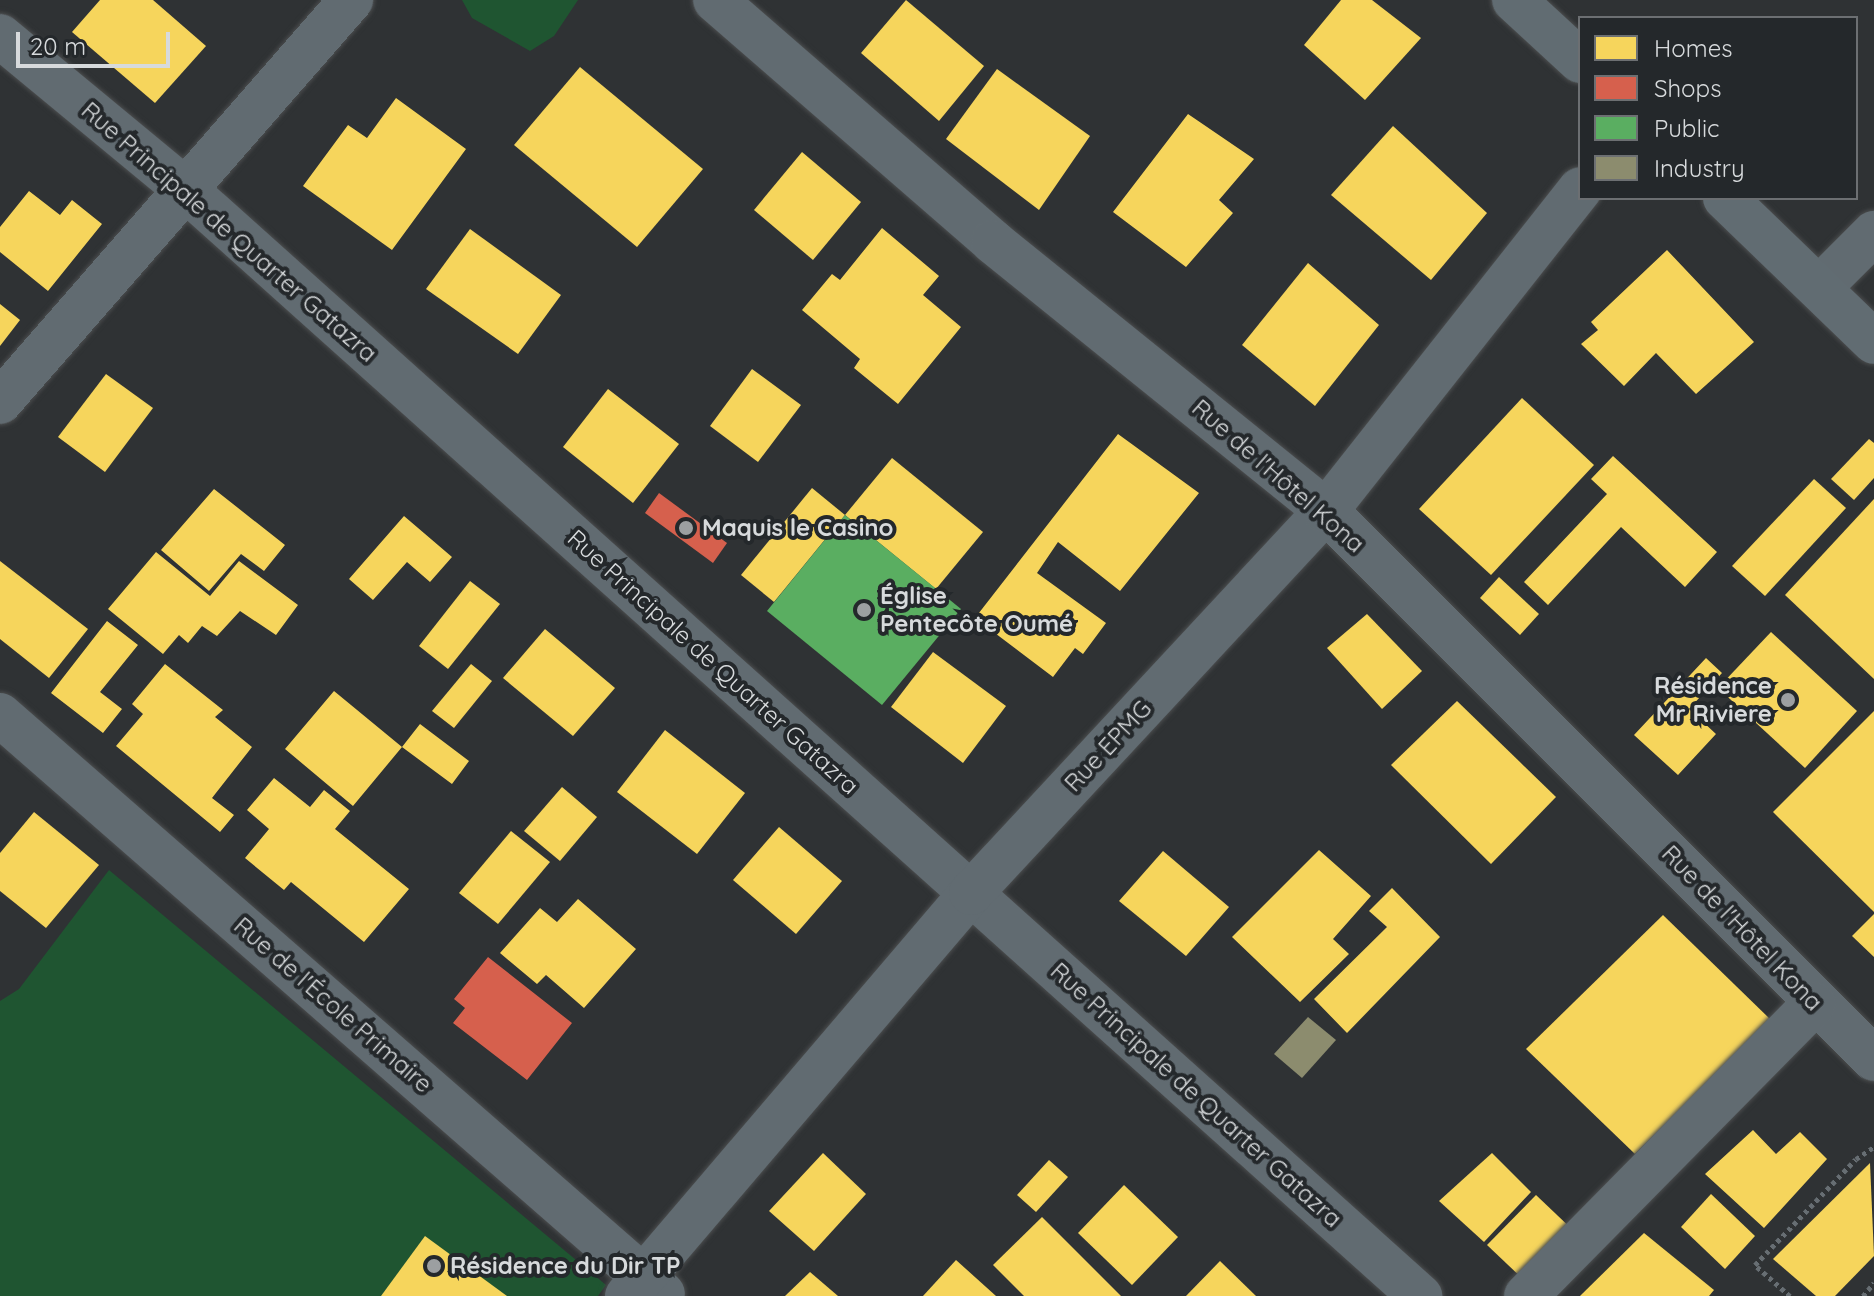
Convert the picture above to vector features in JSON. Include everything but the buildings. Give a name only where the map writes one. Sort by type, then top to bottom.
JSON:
[{"type":"main road","points":[[1514,0],[1578,59]]},
{"type":"main road","points":[[1727,200],[1874,342]]},
{"type":"street","points":[[0,402],[351,0]]},
{"type":"street","name":"Rue de l'Hôtel Kona","points":[[715,0],[993,242],[1326,511],[1775,958],[1814,1004],[1874,1059]]},
{"type":"street","name":"Rue Principale de Quarter Gatazra","points":[[0,36],[185,189],[1420,1296]]},
{"type":"street","name":"Rue EPMG","points":[[645,1289],[971,893],[1326,511],[1578,192]]},
{"type":"street","points":[[1819,288],[1874,233]]},
{"type":"street","name":"Rue de l'École Primaire","points":[[0,715],[645,1289]]},
{"type":"street","points":[[1526,1296],[1814,1004]]},
{"type":"path","points":[[1790,1296],[1755,1265],[1856,1159],[1874,1147]]},
{"type":"path","points":[[1863,1296],[1874,1283]]},
{"type":"green space","points":[[462,0],[578,0],[554,36],[530,51],[472,18]]},
{"type":"green space","points":[[109,870],[606,1285],[598,1296],[0,1296],[0,1001],[19,989]]},
{"type":"place","name":"Maquis le Casino","points":[[686,528]]},
{"type":"place","name":"Église Pentecôte Oumé","points":[[864,610]]},
{"type":"place","name":"Résidence Mr Riviere","points":[[1788,700]]},
{"type":"place","name":"Résidence du Dir TP","points":[[434,1266]]}]
